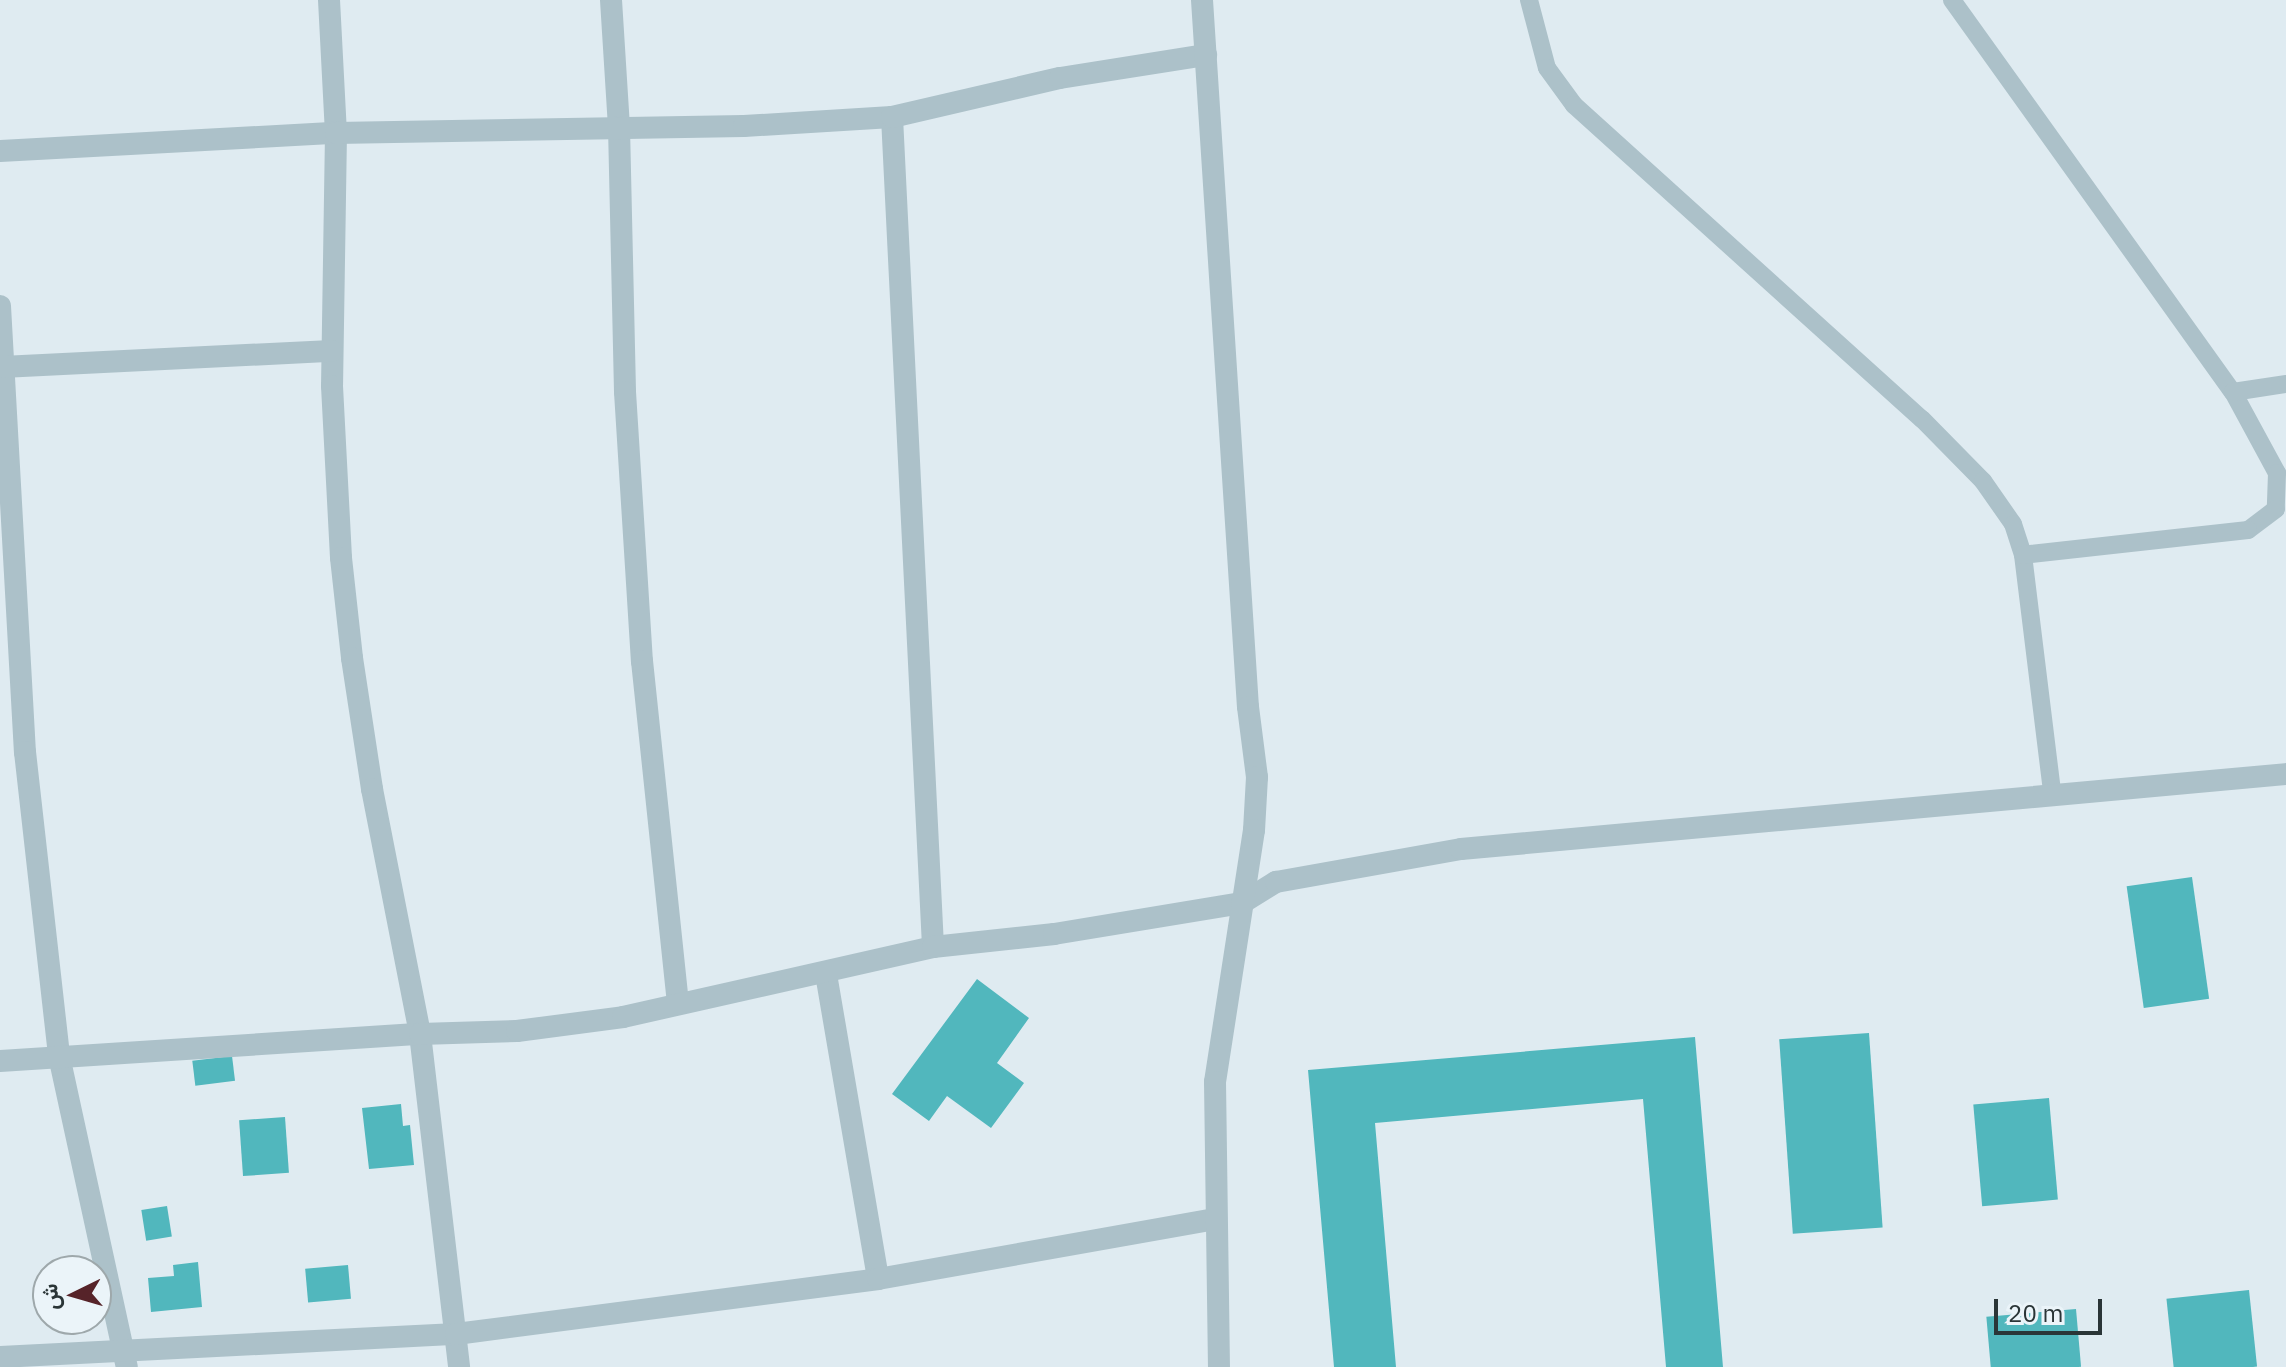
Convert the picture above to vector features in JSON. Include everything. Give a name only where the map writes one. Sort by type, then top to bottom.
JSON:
[{"type":"street","points":[[329,0],[336,133],[332,351],[341,558],[372,789],[420,1034],[459,1367]]},
{"type":"street","points":[[611,0],[619,127],[625,392],[642,661],[678,1004]]},
{"type":"street","points":[[1202,0],[1248,707],[1257,777],[1254,830],[1215,1082],[1219,1367]]},
{"type":"street","points":[[0,151],[336,133],[744,126],[892,117],[1060,78],[1206,55]]},
{"type":"street","points":[[892,117],[933,947]]},
{"type":"street","points":[[0,306],[7,570],[59,1056],[126,1360]]},
{"type":"street","points":[[2,367],[332,351]]},
{"type":"street","points":[[0,1061],[420,1034],[517,1031],[623,1017],[826,974],[933,947],[1054,934],[1242,903],[1276,882],[1461,849],[2052,792],[2286,774]]},
{"type":"street","points":[[826,974],[878,1279]]},
{"type":"street","points":[[0,1357],[126,1360],[456,1334],[878,1279],[1216,1219]]},
{"type":"lane","points":[[1529,0],[1547,68],[1574,105],[1922,419],[1983,481],[2013,524],[2023,555],[2052,792]]},
{"type":"lane","points":[[1952,0],[2233,392],[2277,473],[2276,509],[2248,530],[2023,555]]},
{"type":"lane","points":[[2233,392],[2286,384]]},
{"type":"building","points":[[2192,877],[2209,999],[2144,1008],[2127,886]]},
{"type":"building","points":[[977,979],[1029,1018],[997,1063],[1024,1083],[991,1128],[947,1096],[929,1121],[892,1094]]},
{"type":"building","points":[[1869,1033],[1883,1228],[1793,1234],[1779,1039]]},
{"type":"building","points":[[1695,1037],[1723,1367],[1666,1367],[1643,1099],[1375,1123],[1396,1367],[1334,1367],[1308,1070]]},
{"type":"building","points":[[232,1056],[235,1081],[195,1086],[192,1061]]},
{"type":"building","points":[[2049,1098],[2058,1200],[1982,1206],[1973,1105]]},
{"type":"building","points":[[401,1104],[403,1126],[410,1125],[414,1165],[369,1169],[362,1108]]},
{"type":"building","points":[[285,1117],[289,1173],[243,1176],[239,1120]]},
{"type":"building","points":[[167,1206],[172,1237],[146,1241],[141,1210]]},
{"type":"building","points":[[198,1262],[202,1307],[151,1312],[148,1278],[174,1276],[173,1265]]},
{"type":"building","points":[[348,1265],[351,1299],[308,1303],[305,1269]]},
{"type":"building","points":[[2249,1290],[2257,1367],[2174,1367],[2166,1299]]},
{"type":"building","points":[[2076,1309],[2081,1367],[1991,1367],[1986,1317]]}]
